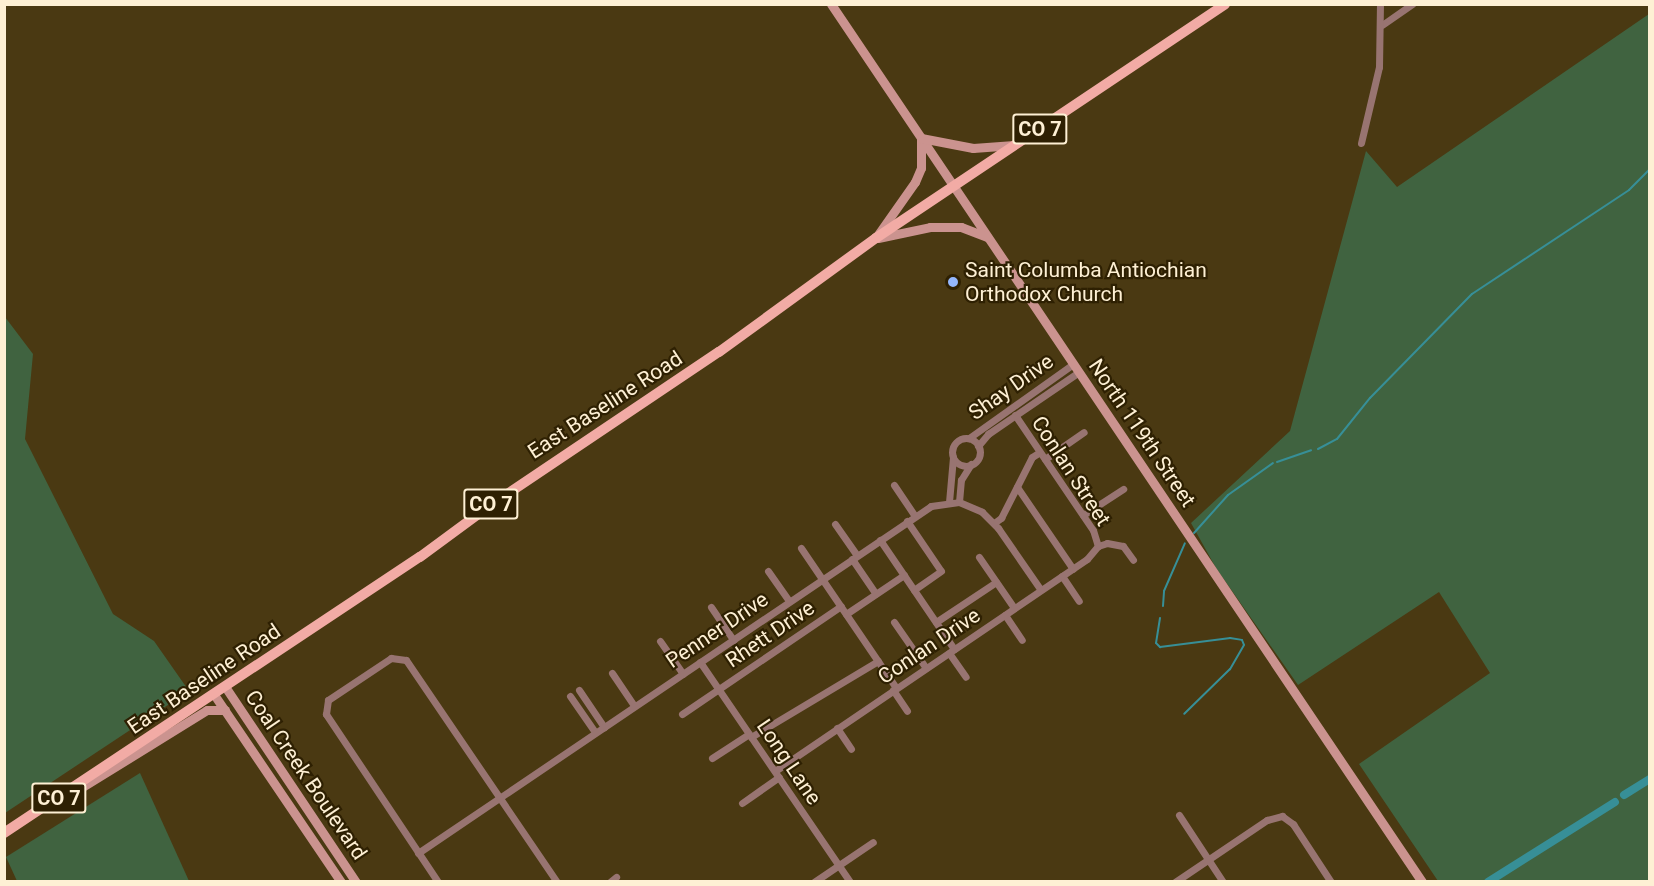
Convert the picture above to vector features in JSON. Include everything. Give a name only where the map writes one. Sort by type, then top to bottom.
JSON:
[{"type":"main road","name":"East Baseline Road","points":[[4,833],[215,696],[420,557],[484,508],[688,374],[876,238],[1224,4]]},
{"type":"street","name":"North 119th Street","points":[[831,4],[1422,882]]},
{"type":"street","points":[[1361,143],[1378,67],[1382,25],[1380,4]]},
{"type":"street","points":[[1382,25],[1412,4]]},
{"type":"street","points":[[876,238],[915,182],[921,168],[921,138],[973,148],[1016,145]]},
{"type":"street","points":[[876,238],[930,227],[961,227],[988,237]]},
{"type":"street","name":"Shay Drive","points":[[978,446],[1076,368]]},
{"type":"street","name":"Shay Drive","points":[[953,457],[954,444],[969,438],[1076,368]]},
{"type":"street","name":"Conlan Street","points":[[1015,415],[1083,515],[1098,546]]},
{"type":"street","points":[[1045,459],[1084,432]]},
{"type":"street","name":"Shay Drive","points":[[959,502],[961,480],[978,459],[978,446],[969,438]]},
{"type":"street","points":[[994,523],[1017,487],[1032,457],[1040,452]]},
{"type":"street","points":[[953,457],[962,465],[971,465]]},
{"type":"street","points":[[949,502],[953,457]]},
{"type":"street","points":[[894,484],[915,516]]},
{"type":"street","points":[[1017,487],[1073,569]]},
{"type":"street","points":[[1083,515],[1123,489]]},
{"type":"street","name":"Penner Drive","points":[[418,853],[907,521],[949,502],[959,502]]},
{"type":"street","points":[[959,502],[982,512],[994,523],[1041,590]]},
{"type":"street","points":[[907,521],[941,571],[914,590]]},
{"type":"street","points":[[836,524],[876,594]]},
{"type":"street","points":[[880,540],[936,622],[966,677]]},
{"type":"street","points":[[1098,546],[1107,543],[1123,546],[1133,561]]},
{"type":"street","name":"Conlan Drive","points":[[742,802],[837,728],[1073,569],[1098,546]]},
{"type":"street","points":[[801,548],[878,660],[907,711]]},
{"type":"street","points":[[980,557],[1014,608]]},
{"type":"street","points":[[768,571],[789,601]]},
{"type":"street","points":[[846,614],[904,575]]},
{"type":"street","points":[[1062,576],[1079,601]]},
{"type":"street","points":[[936,622],[996,582]]},
{"type":"street","name":"Rhett Drive","points":[[682,714],[841,606]]},
{"type":"street","points":[[711,607],[733,640]]},
{"type":"street","points":[[1005,615],[1022,640]]},
{"type":"street","points":[[894,622],[926,668]]},
{"type":"street","points":[[660,641],[683,674]]},
{"type":"street","points":[[438,882],[326,714],[328,700],[391,658],[406,660],[557,882]]},
{"type":"street","points":[[712,758],[878,660]]},
{"type":"street","name":"Long Lane","points":[[700,662],[850,882]]},
{"type":"street","points":[[612,673],[634,706]]},
{"type":"street","name":"Coal Creek Boulevard","points":[[226,688],[356,882]]},
{"type":"street","points":[[579,690],[604,727]]},
{"type":"street","name":"Coal Creek Boulevard","points":[[215,696],[341,882]]},
{"type":"street","points":[[570,696],[595,732]]},
{"type":"street","points":[[27,819],[89,785],[207,710],[225,710]]},
{"type":"street","points":[[837,728],[851,749]]},
{"type":"street","points":[[1179,815],[1223,882]]},
{"type":"street","points":[[1174,882],[1267,820],[1282,816],[1293,824],[1331,882]]},
{"type":"street","points":[[814,882],[873,842]]},
{"type":"green space","points":[[1649,14],[1649,881],[1438,881],[1359,764],[1490,673],[1439,592],[1298,685],[1216,568],[1191,523],[1290,431],[1366,151],[1397,187]]},
{"type":"green space","points":[[5,317],[33,354],[25,439],[113,614],[154,641],[189,691],[5,813]]},
{"type":"green space","points":[[140,773],[189,881],[17,881],[6,857]]},
{"type":"waterway","points":[[1318,449],[1337,439],[1370,398],[1472,294],[1629,190],[1650,169]]},
{"type":"waterway","points":[[1277,462],[1311,450]]},
{"type":"waterway","points":[[1194,533],[1228,495],[1273,463]]},
{"type":"waterway","points":[[1163,606],[1164,591],[1185,543]]},
{"type":"waterway","points":[[1160,618],[1156,643],[1160,647],[1230,638],[1242,640],[1244,645],[1230,669],[1184,714]]},
{"type":"waterway","points":[[1624,795],[1650,779]]},
{"type":"waterway","points":[[1488,882],[1615,802]]},
{"type":"place","name":"Saint Columba Antiochian Orthodox Church","points":[[953,282]]}]
